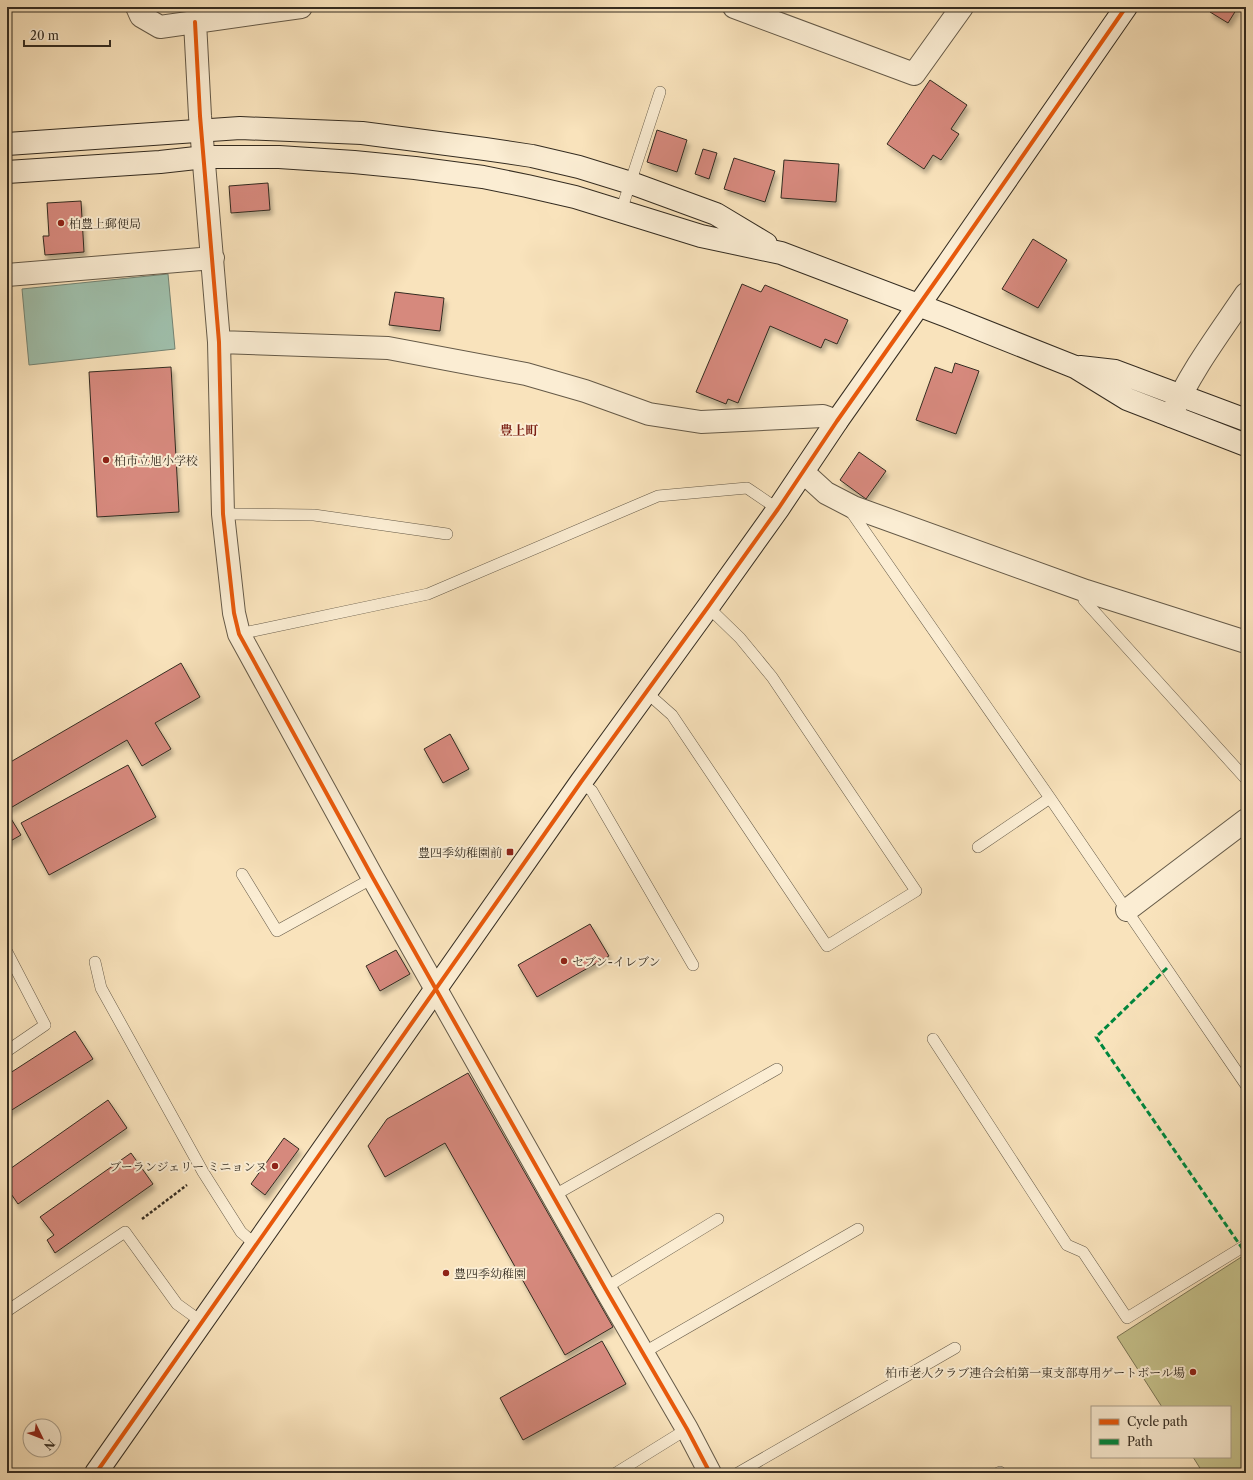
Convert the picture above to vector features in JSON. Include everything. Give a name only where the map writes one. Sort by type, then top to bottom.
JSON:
[{"type":"street","points":[[137,7],[141,16],[160,27],[301,7]]},
{"type":"street","points":[[734,7],[914,74],[962,7]]},
{"type":"street","points":[[96,1473],[581,782],[778,509],[837,421],[918,305],[948,265],[1126,7]]},
{"type":"street","points":[[194,22],[220,342],[223,514],[234,613],[239,634],[373,878],[437,989],[451,1017],[687,1430],[710,1473]]},
{"type":"street","points":[[7,144],[240,128],[362,133],[532,156],[579,167],[630,183],[716,214],[781,253]]},
{"type":"street","points":[[7,172],[160,162],[205,157],[279,158],[354,162],[416,168],[483,177],[527,186],[575,197],[701,236],[781,253],[1075,367],[1127,399],[1246,445]]},
{"type":"street","points":[[7,275],[213,258]]},
{"type":"street","points":[[1171,416],[1180,395],[1193,372],[1246,294]]},
{"type":"street","points":[[220,342],[388,348],[526,374],[585,391],[649,414],[701,422],[823,416],[837,421]]},
{"type":"street","points":[[1075,367],[1114,371],[1246,420]]},
{"type":"street","points":[[803,472],[826,493],[853,507],[1086,591],[1246,642]]},
{"type":"street","points":[[1127,910],[1246,820]]},
{"type":"lane","points":[[621,211],[660,92]]},
{"type":"lane","points":[[239,634],[428,594],[658,496],[747,488],[778,509]]},
{"type":"lane","points":[[853,507],[852,513],[1050,798],[1246,1085]]},
{"type":"lane","points":[[223,514],[314,515],[447,534]]},
{"type":"lane","points":[[1086,591],[1084,600],[1246,779]]},
{"type":"lane","points":[[646,692],[672,715],[827,946],[916,891],[772,677],[740,638],[708,607]]},
{"type":"lane","points":[[581,782],[592,791],[693,965]]},
{"type":"lane","points":[[978,847],[1050,798]]},
{"type":"lane","points":[[242,874],[277,931],[373,878]]},
{"type":"lane","points":[[7,952],[45,1025],[7,1051]]},
{"type":"lane","points":[[95,962],[101,988],[203,1172],[241,1232],[256,1245]]},
{"type":"lane","points":[[933,1039],[1067,1245],[1083,1252],[1127,1318],[1246,1245]]},
{"type":"lane","points":[[553,1196],[777,1069]]},
{"type":"lane","points":[[605,1288],[718,1219]]},
{"type":"lane","points":[[643,1353],[858,1229]]},
{"type":"lane","points":[[7,1311],[125,1232],[177,1304],[202,1322]]},
{"type":"lane","points":[[738,1473],[955,1348]]},
{"type":"lane","points":[[616,1473],[687,1430]]},
{"type":"path","points":[[125,1232],[203,1172]]},
{"type":"shaded area","points":[[168,274],[175,349],[29,365],[22,289]]},
{"type":"shaded area","name":"柏市老人クラブ連合会柏第一東支部専用ゲートボール場","points":[[1246,1254],[1246,1473],[1203,1473],[1194,1458],[1231,1458],[1231,1406],[1161,1406],[1117,1337]]},
{"type":"building","points":[[1213,7],[1238,7],[1228,23],[1210,12]]},
{"type":"building","points":[[930,80],[967,105],[951,129],[959,134],[941,160],[933,155],[924,169],[887,144]]},
{"type":"building","points":[[657,130],[687,140],[677,172],[647,162]]},
{"type":"building","points":[[703,149],[717,153],[709,179],[695,174]]},
{"type":"building","points":[[734,158],[775,171],[765,202],[724,189]]},
{"type":"building","points":[[784,160],[839,164],[836,202],[781,198]]},
{"type":"building","points":[[268,183],[270,210],[231,213],[229,186]]},
{"type":"building","points":[[81,201],[84,252],[45,255],[43,236],[49,236],[47,203]]},
{"type":"building","points":[[1033,239],[1067,260],[1038,308],[1002,289]]},
{"type":"building","points":[[742,284],[761,292],[765,285],[848,320],[837,344],[825,339],[821,348],[770,326],[738,403],[728,399],[726,404],[696,392]]},
{"type":"building","points":[[395,292],[444,298],[440,331],[389,325]]},
{"type":"building","points":[[955,363],[979,371],[956,434],[916,420],[935,367],[952,373]]},
{"type":"building","points":[[171,367],[179,512],[97,517],[89,372]]},
{"type":"building","points":[[859,452],[886,471],[866,499],[840,480]]},
{"type":"building","points":[[181,663],[200,697],[155,723],[171,749],[142,766],[127,740],[7,810],[7,764]]},
{"type":"building","points":[[450,734],[469,769],[443,783],[424,749]]},
{"type":"building","points":[[128,765],[156,817],[49,875],[21,823]]},
{"type":"building","points":[[7,812],[21,835],[7,843]]},
{"type":"building","name":"セブン-イレブン","points":[[590,924],[609,956],[537,997],[518,965]]},
{"type":"building","points":[[396,950],[410,974],[380,991],[366,966]]},
{"type":"building","points":[[75,1031],[93,1059],[7,1113],[7,1075]]},
{"type":"building","points":[[468,1073],[613,1327],[565,1355],[445,1143],[385,1177],[368,1146],[387,1119]]},
{"type":"building","points":[[108,1100],[127,1128],[18,1204],[7,1188],[7,1171]]},
{"type":"building","name":"ブーランジェリー ミニョンヌ","points":[[284,1138],[299,1149],[265,1195],[251,1184]]},
{"type":"building","points":[[131,1153],[153,1184],[55,1253],[47,1240],[54,1235],[40,1217]]},
{"type":"building","points":[[602,1341],[626,1384],[523,1440],[500,1398]]},
{"type":"marked path","points":[[1167,968],[1096,1037],[1242,1248]]},
{"type":"cycle path","points":[[96,1473],[581,782],[778,509],[837,421],[1126,7]]},
{"type":"cycle path","points":[[195,22],[200,116],[219,342],[223,514],[234,613],[239,634],[373,878],[605,1288],[687,1429],[710,1473]]},
{"type":"place","name":"柏豊上郵便局","points":[[61,223]]},
{"type":"place","name":"柏市立旭小学校","points":[[106,460]]},
{"type":"place","name":"豊四季幼稚園前","points":[[510,852]]},
{"type":"place","name":"セブン-イレブン","points":[[564,961]]},
{"type":"place","name":"ブーランジェリー ミニョンヌ","points":[[275,1166]]},
{"type":"place","name":"豊四季幼稚園","points":[[446,1273]]},
{"type":"place","name":"柏市老人クラブ連合会柏第一東支部専用ゲートボール場","points":[[1193,1372]]},
{"type":"district","name":"豊上町","points":[[519,430]]}]
